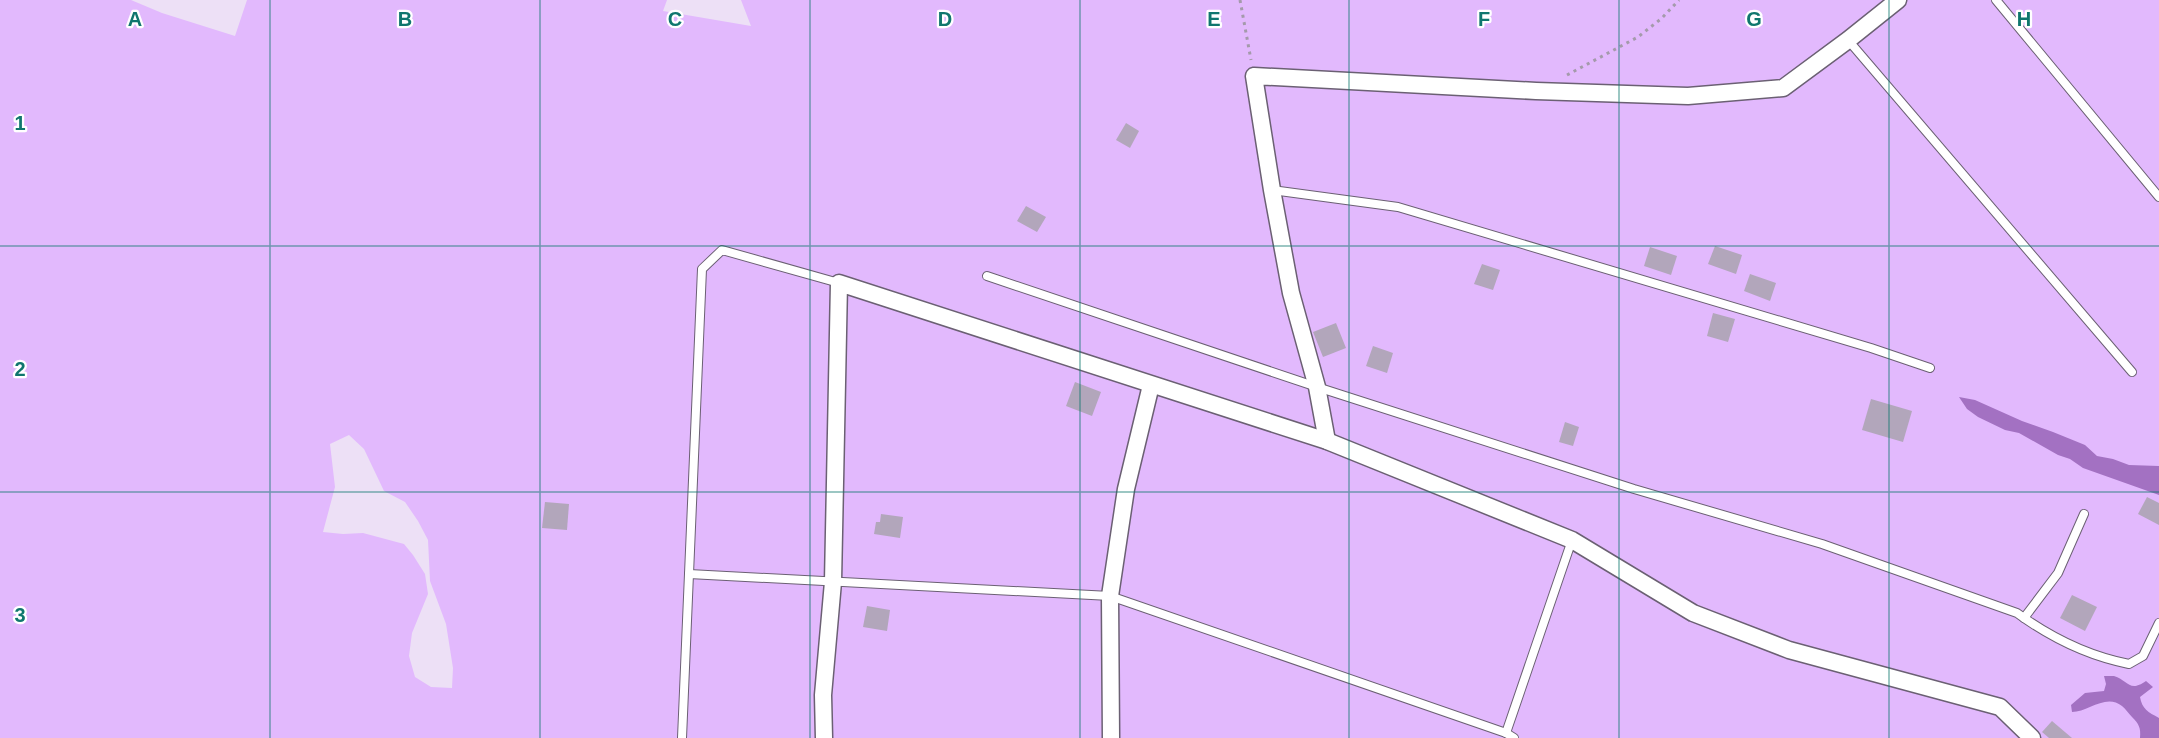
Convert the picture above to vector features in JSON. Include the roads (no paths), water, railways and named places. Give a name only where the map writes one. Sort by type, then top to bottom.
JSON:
[{"type":"street","points":[[1327,441],[1317,387],[1292,293],[1272,190],[1254,76],[1536,91],[1688,96],[1783,88],[1898,0]]},
{"type":"street","points":[[824,738],[824,695],[833,582],[840,283],[1327,441],[1572,540],[1693,613],[1789,650],[2000,707],[2032,738]]},
{"type":"street","points":[[1112,738],[1110,596],[1126,489],[1151,385]]},
{"type":"lane","points":[[1996,0],[2159,197]]},
{"type":"lane","points":[[1848,40],[2132,372]]},
{"type":"lane","points":[[1272,190],[1398,207],[1871,348],[1930,368]]},
{"type":"lane","points":[[682,738],[702,269],[722,250],[840,283]]},
{"type":"lane","points":[[987,276],[1317,387],[1634,489],[1822,544],[2017,613],[2044,632],[2105,659],[2129,664],[2143,656],[2159,623]]},
{"type":"lane","points":[[2024,618],[2058,573],[2084,514]]},
{"type":"lane","points":[[689,574],[1110,596],[1510,736],[1572,540]]}]
